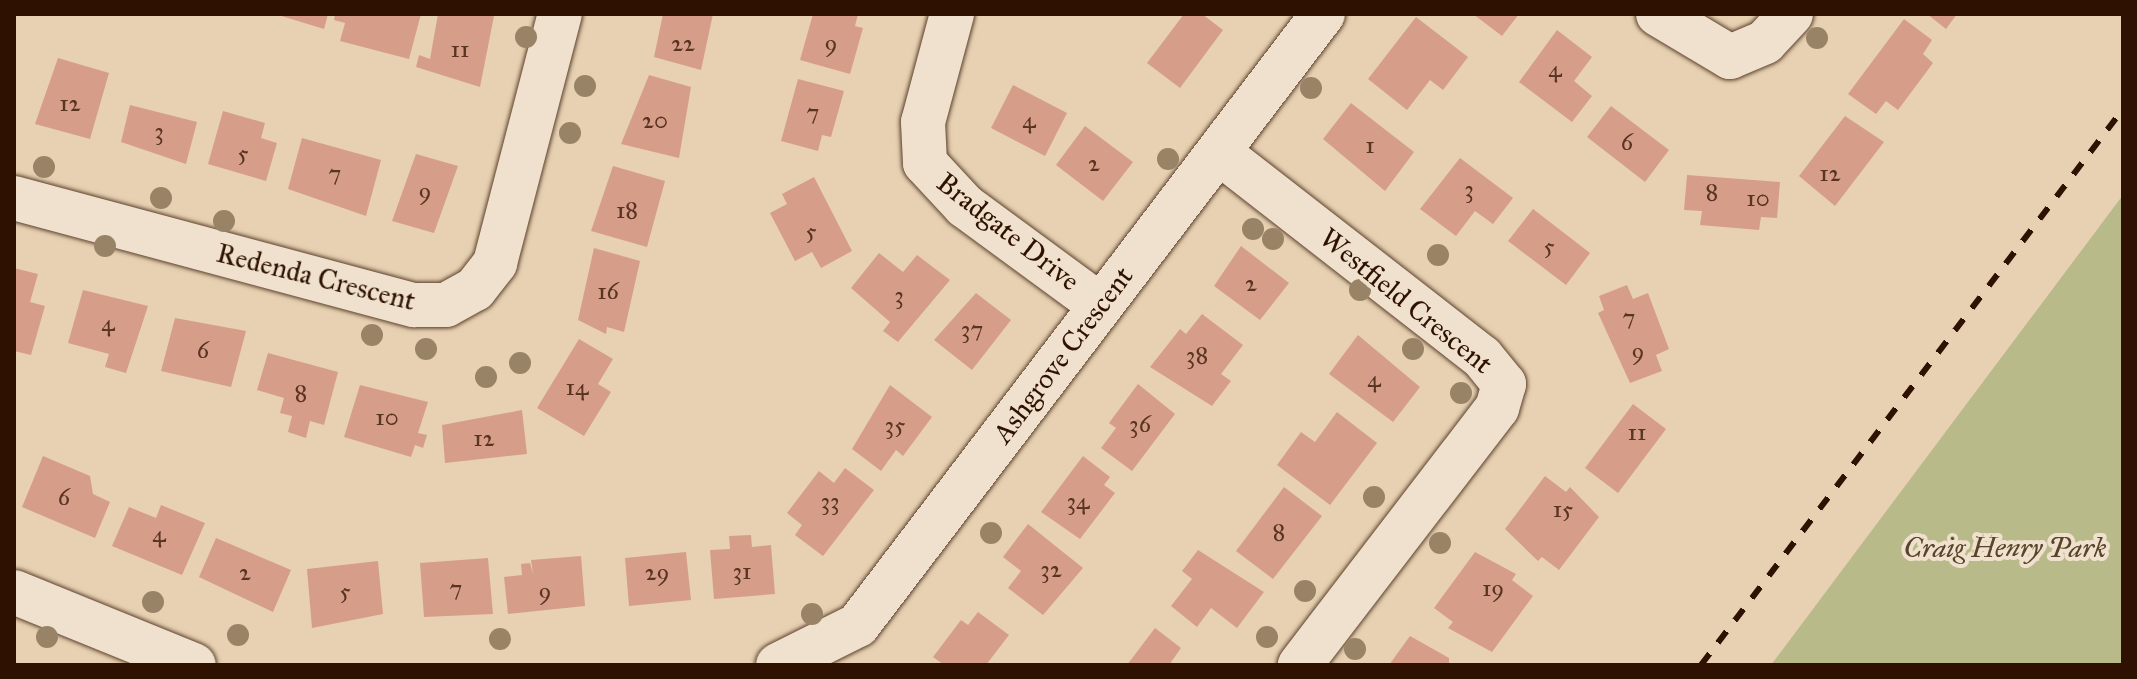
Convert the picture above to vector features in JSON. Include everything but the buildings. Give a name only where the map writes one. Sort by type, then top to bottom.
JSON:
[{"type":"street","name":"Redenda Crescent","points":[[14,198],[414,305],[446,305],[475,289],[495,263],[560,14]]},
{"type":"street","name":"Bradgate Drive","points":[[952,14],[923,122],[925,163],[965,206],[1100,305]]},
{"type":"street","name":"Ashgrove Crescent","points":[[778,665],[858,625],[1100,305],[1221,154],[1323,14]]},
{"type":"street","points":[[1658,14],[1730,57],[1765,42],[1791,14]]},
{"type":"street","name":"Westfield Crescent","points":[[1221,154],[1474,350],[1504,384],[1497,408],[1300,665]]},
{"type":"street","points":[[14,592],[194,665]]},
{"type":"green space","name":"Craig Henry Park","points":[[2123,195],[2123,665],[1771,665]]},
{"type":"railway","points":[[1701,665],[2123,109]]}]
